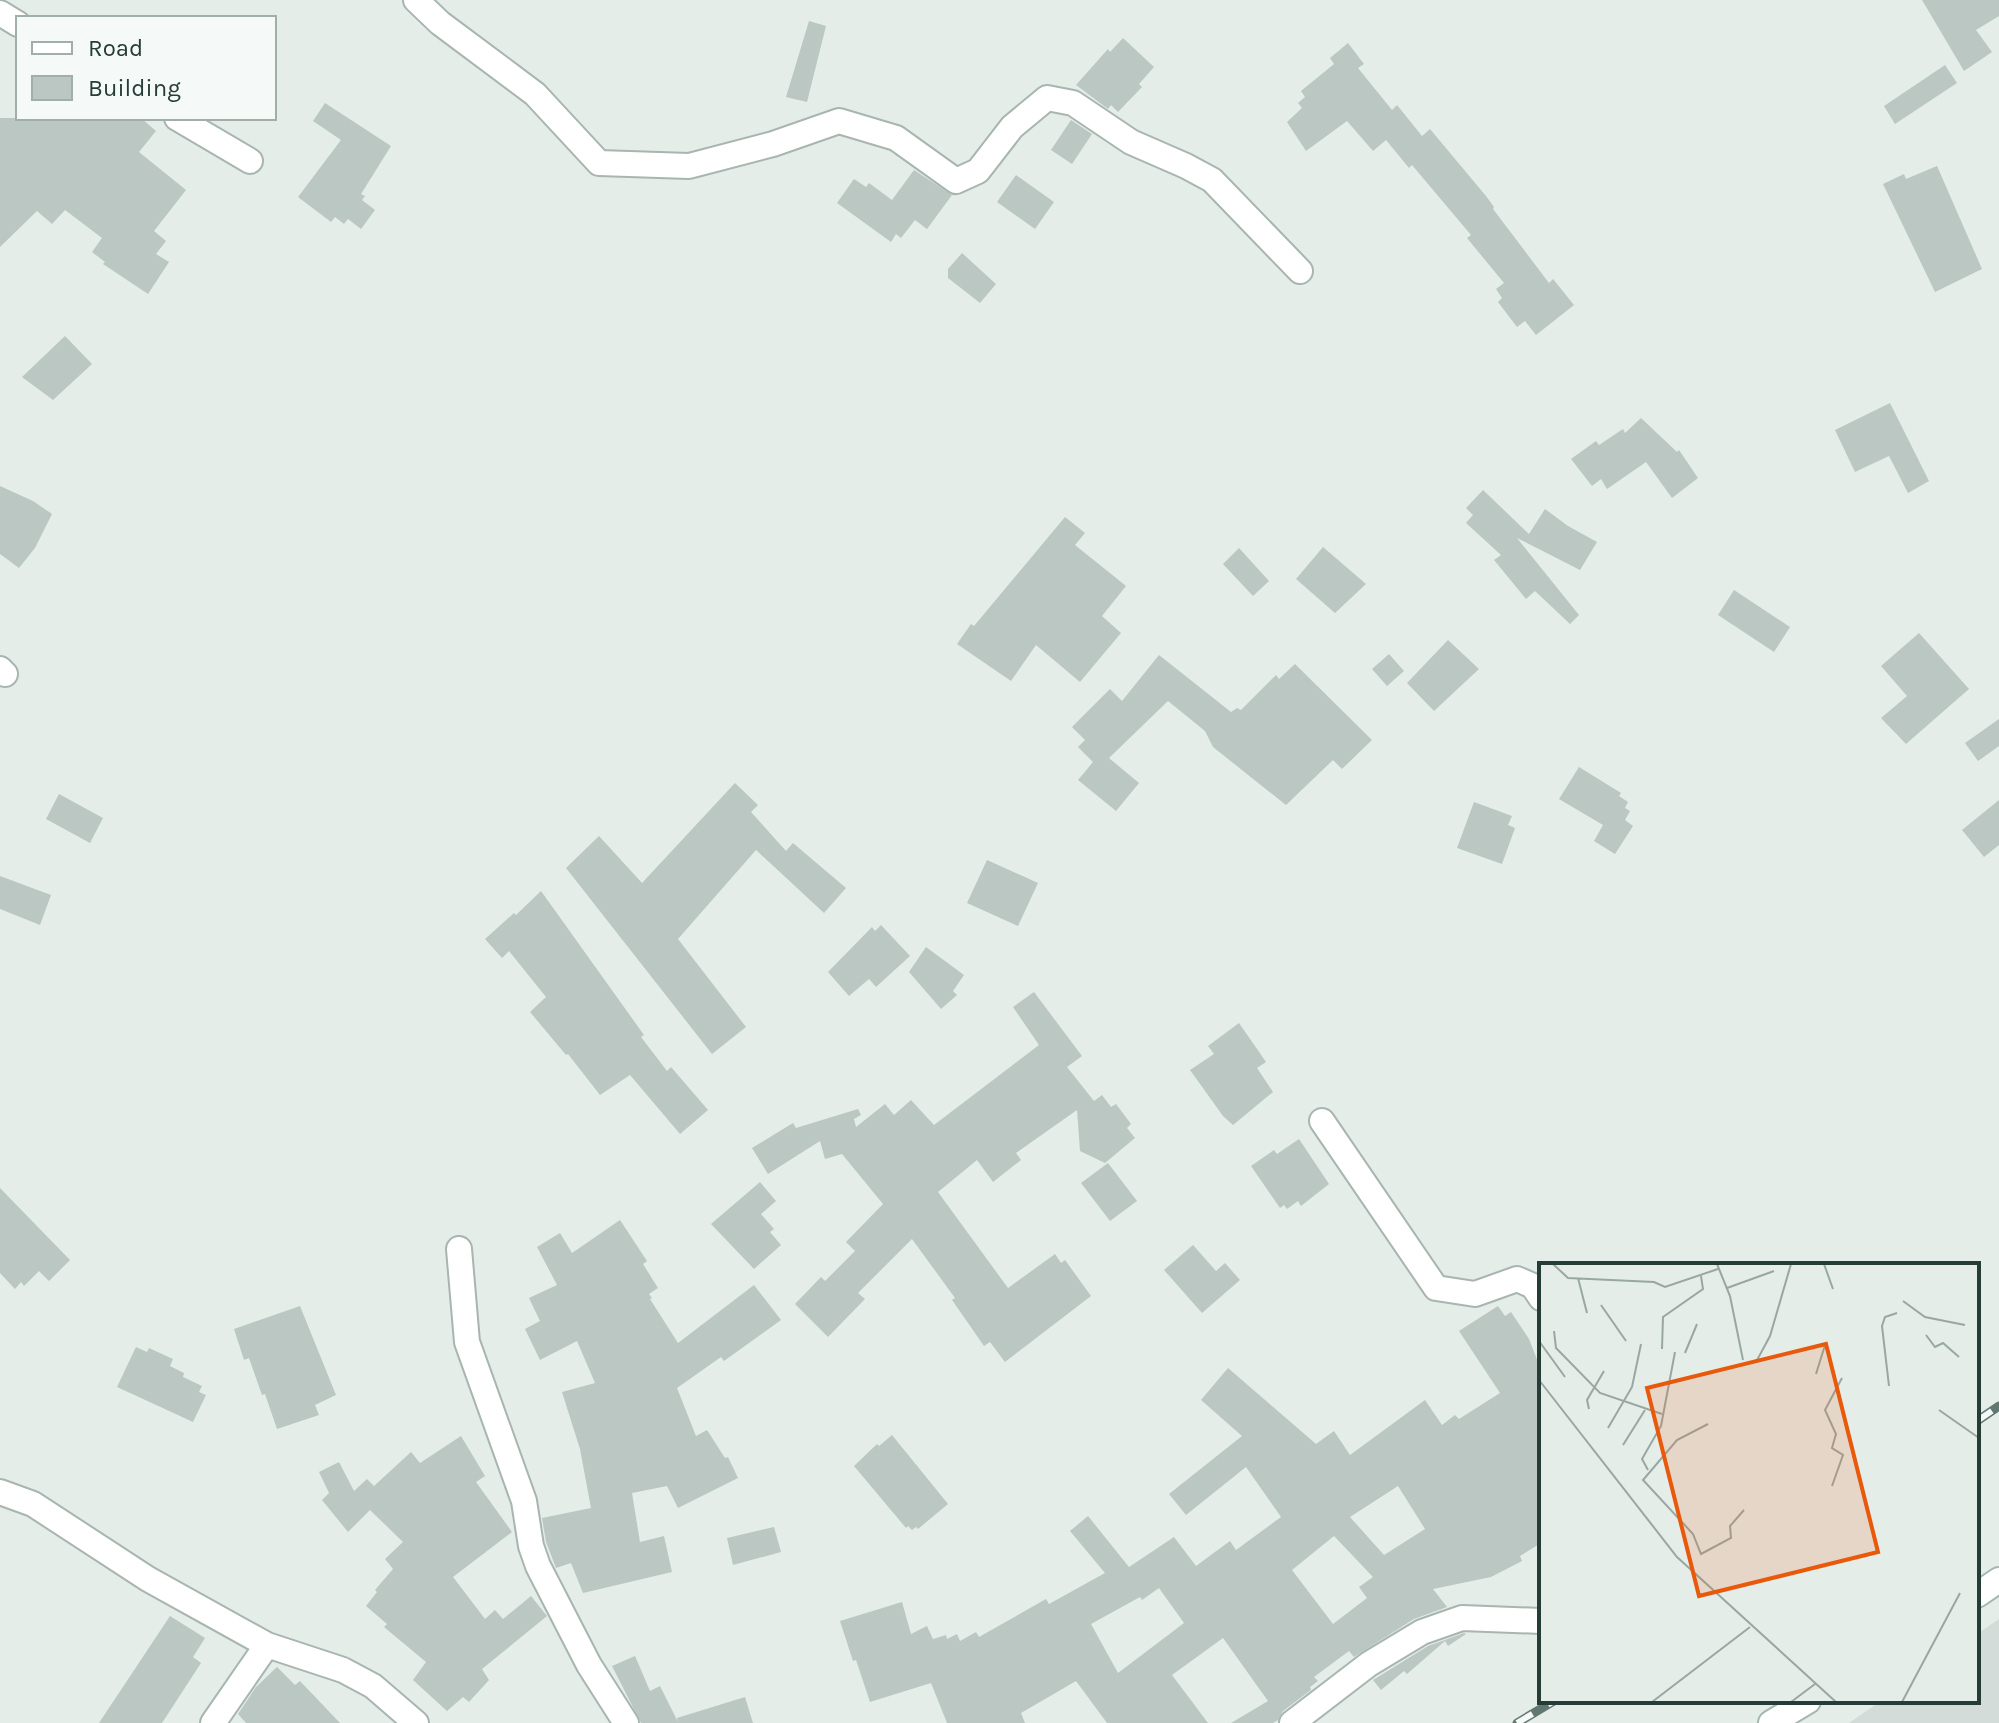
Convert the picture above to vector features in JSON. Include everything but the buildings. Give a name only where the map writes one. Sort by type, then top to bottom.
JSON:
[{"type":"street","points":[[416,0],[440,23],[535,94],[599,163],[689,166],[773,144],[839,121],[896,138],[956,181],[978,171],[1012,127],[1047,98],[1073,103],[1131,142],[1212,180],[1300,271]]},
{"type":"street","points":[[180,120],[250,161]]},
{"type":"street","points":[[1322,1121],[1436,1288],[1475,1294],[1517,1279],[1533,1286],[1539,1295]]},
{"type":"street","points":[[459,1249],[467,1342],[524,1501],[531,1546],[538,1566],[589,1665],[626,1723]]},
{"type":"street","points":[[0,1492],[33,1504],[148,1579],[267,1645],[343,1670],[373,1686],[416,1723]]},
{"type":"street","points":[[1979,1594],[1999,1580]]},
{"type":"street","points":[[1292,1723],[1369,1664],[1422,1632],[1462,1618],[1539,1621]]},
{"type":"street","points":[[213,1723],[267,1645]]},
{"type":"street","points":[[1771,1723],[1805,1703]]},
{"type":"shaded area","points":[[1999,1619],[1999,1723],[1849,1723],[1878,1703],[1979,1703],[1979,1633]]},
{"type":"railway","points":[[1979,1420],[1999,1406]]},
{"type":"railway","points":[[1517,1723],[1551,1703]]}]
